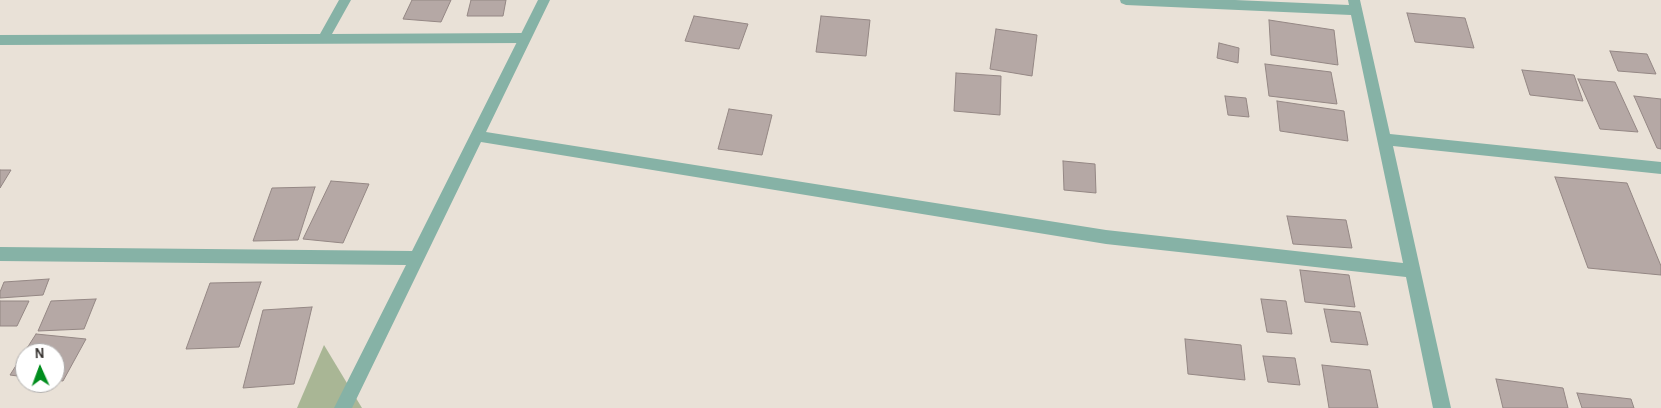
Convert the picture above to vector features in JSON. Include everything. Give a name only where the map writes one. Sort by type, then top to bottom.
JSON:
[{"type":"street","points":[[343,408],[544,0]]},
{"type":"street","points":[[1126,0],[1355,5],[1442,408]]},
{"type":"street","points":[[478,136],[1106,237],[1412,271]]},
{"type":"street","points":[[1384,139],[1661,168]]},
{"type":"street","points":[[0,254],[417,258]]},
{"type":"lane","points":[[322,40],[345,0]]},
{"type":"lane","points":[[0,40],[525,38]]},
{"type":"green space","points":[[324,345],[362,408],[297,408]]},
{"type":"building","points":[[412,0],[451,0],[441,22],[403,19]]},
{"type":"building","points":[[471,0],[506,0],[503,16],[467,16]]},
{"type":"building","points":[[1407,13],[1465,18],[1474,48],[1415,42]]},
{"type":"building","points":[[694,16],[748,24],[739,49],[685,41]]},
{"type":"building","points":[[821,16],[870,20],[866,56],[816,52]]},
{"type":"building","points":[[1269,20],[1334,30],[1338,65],[1271,55]]},
{"type":"building","points":[[996,29],[1037,35],[1032,76],[990,69]]},
{"type":"building","points":[[1219,43],[1239,48],[1238,63],[1217,58]]},
{"type":"building","points":[[1610,51],[1647,54],[1656,74],[1618,71]]},
{"type":"building","points":[[1265,64],[1331,72],[1337,104],[1269,96]]},
{"type":"building","points":[[1522,70],[1574,75],[1583,101],[1530,95]]},
{"type":"building","points":[[956,73],[1001,76],[1000,115],[954,111]]},
{"type":"building","points":[[1578,79],[1615,82],[1638,132],[1600,129]]},
{"type":"building","points":[[1225,96],[1246,98],[1249,117],[1228,115]]},
{"type":"building","points":[[1634,96],[1661,99],[1661,149],[1657,148]]},
{"type":"building","points":[[1277,101],[1344,111],[1348,141],[1280,131]]},
{"type":"building","points":[[729,109],[772,115],[762,155],[718,149]]},
{"type":"building","points":[[1063,161],[1095,164],[1096,193],[1064,190]]},
{"type":"building","points":[[0,170],[11,170],[0,188]]},
{"type":"building","points":[[1555,177],[1627,183],[1661,266],[1661,275],[1588,268]]},
{"type":"building","points":[[331,181],[369,184],[343,243],[303,239]]},
{"type":"building","points":[[315,187],[298,240],[253,241],[272,188]]},
{"type":"building","points":[[1287,216],[1346,220],[1352,248],[1293,244]]},
{"type":"building","points":[[1300,270],[1349,275],[1355,307],[1305,302]]},
{"type":"building","points":[[49,279],[43,295],[0,298],[4,282]]},
{"type":"building","points":[[261,282],[239,347],[186,349],[210,283]]},
{"type":"building","points":[[96,299],[84,329],[38,331],[51,301]]},
{"type":"building","points":[[1261,299],[1286,301],[1292,334],[1267,332]]},
{"type":"building","points":[[0,301],[29,301],[17,326],[0,326]]},
{"type":"building","points":[[312,307],[294,384],[243,388],[263,310]]},
{"type":"building","points":[[1324,309],[1360,312],[1368,345],[1331,342]]},
{"type":"building","points":[[36,334],[86,339],[65,377],[65,343],[30,343]]},
{"type":"building","points":[[1185,339],[1241,345],[1245,380],[1188,374]]},
{"type":"building","points":[[1263,356],[1295,358],[1300,385],[1268,382]]},
{"type":"building","points":[[1322,365],[1370,370],[1378,408],[1329,408]]},
{"type":"building","points":[[15,367],[15,376],[10,375]]},
{"type":"building","points":[[1496,379],[1563,388],[1568,408],[1503,408]]},
{"type":"building","points":[[1577,393],[1631,399],[1634,408],[1582,408]]}]
